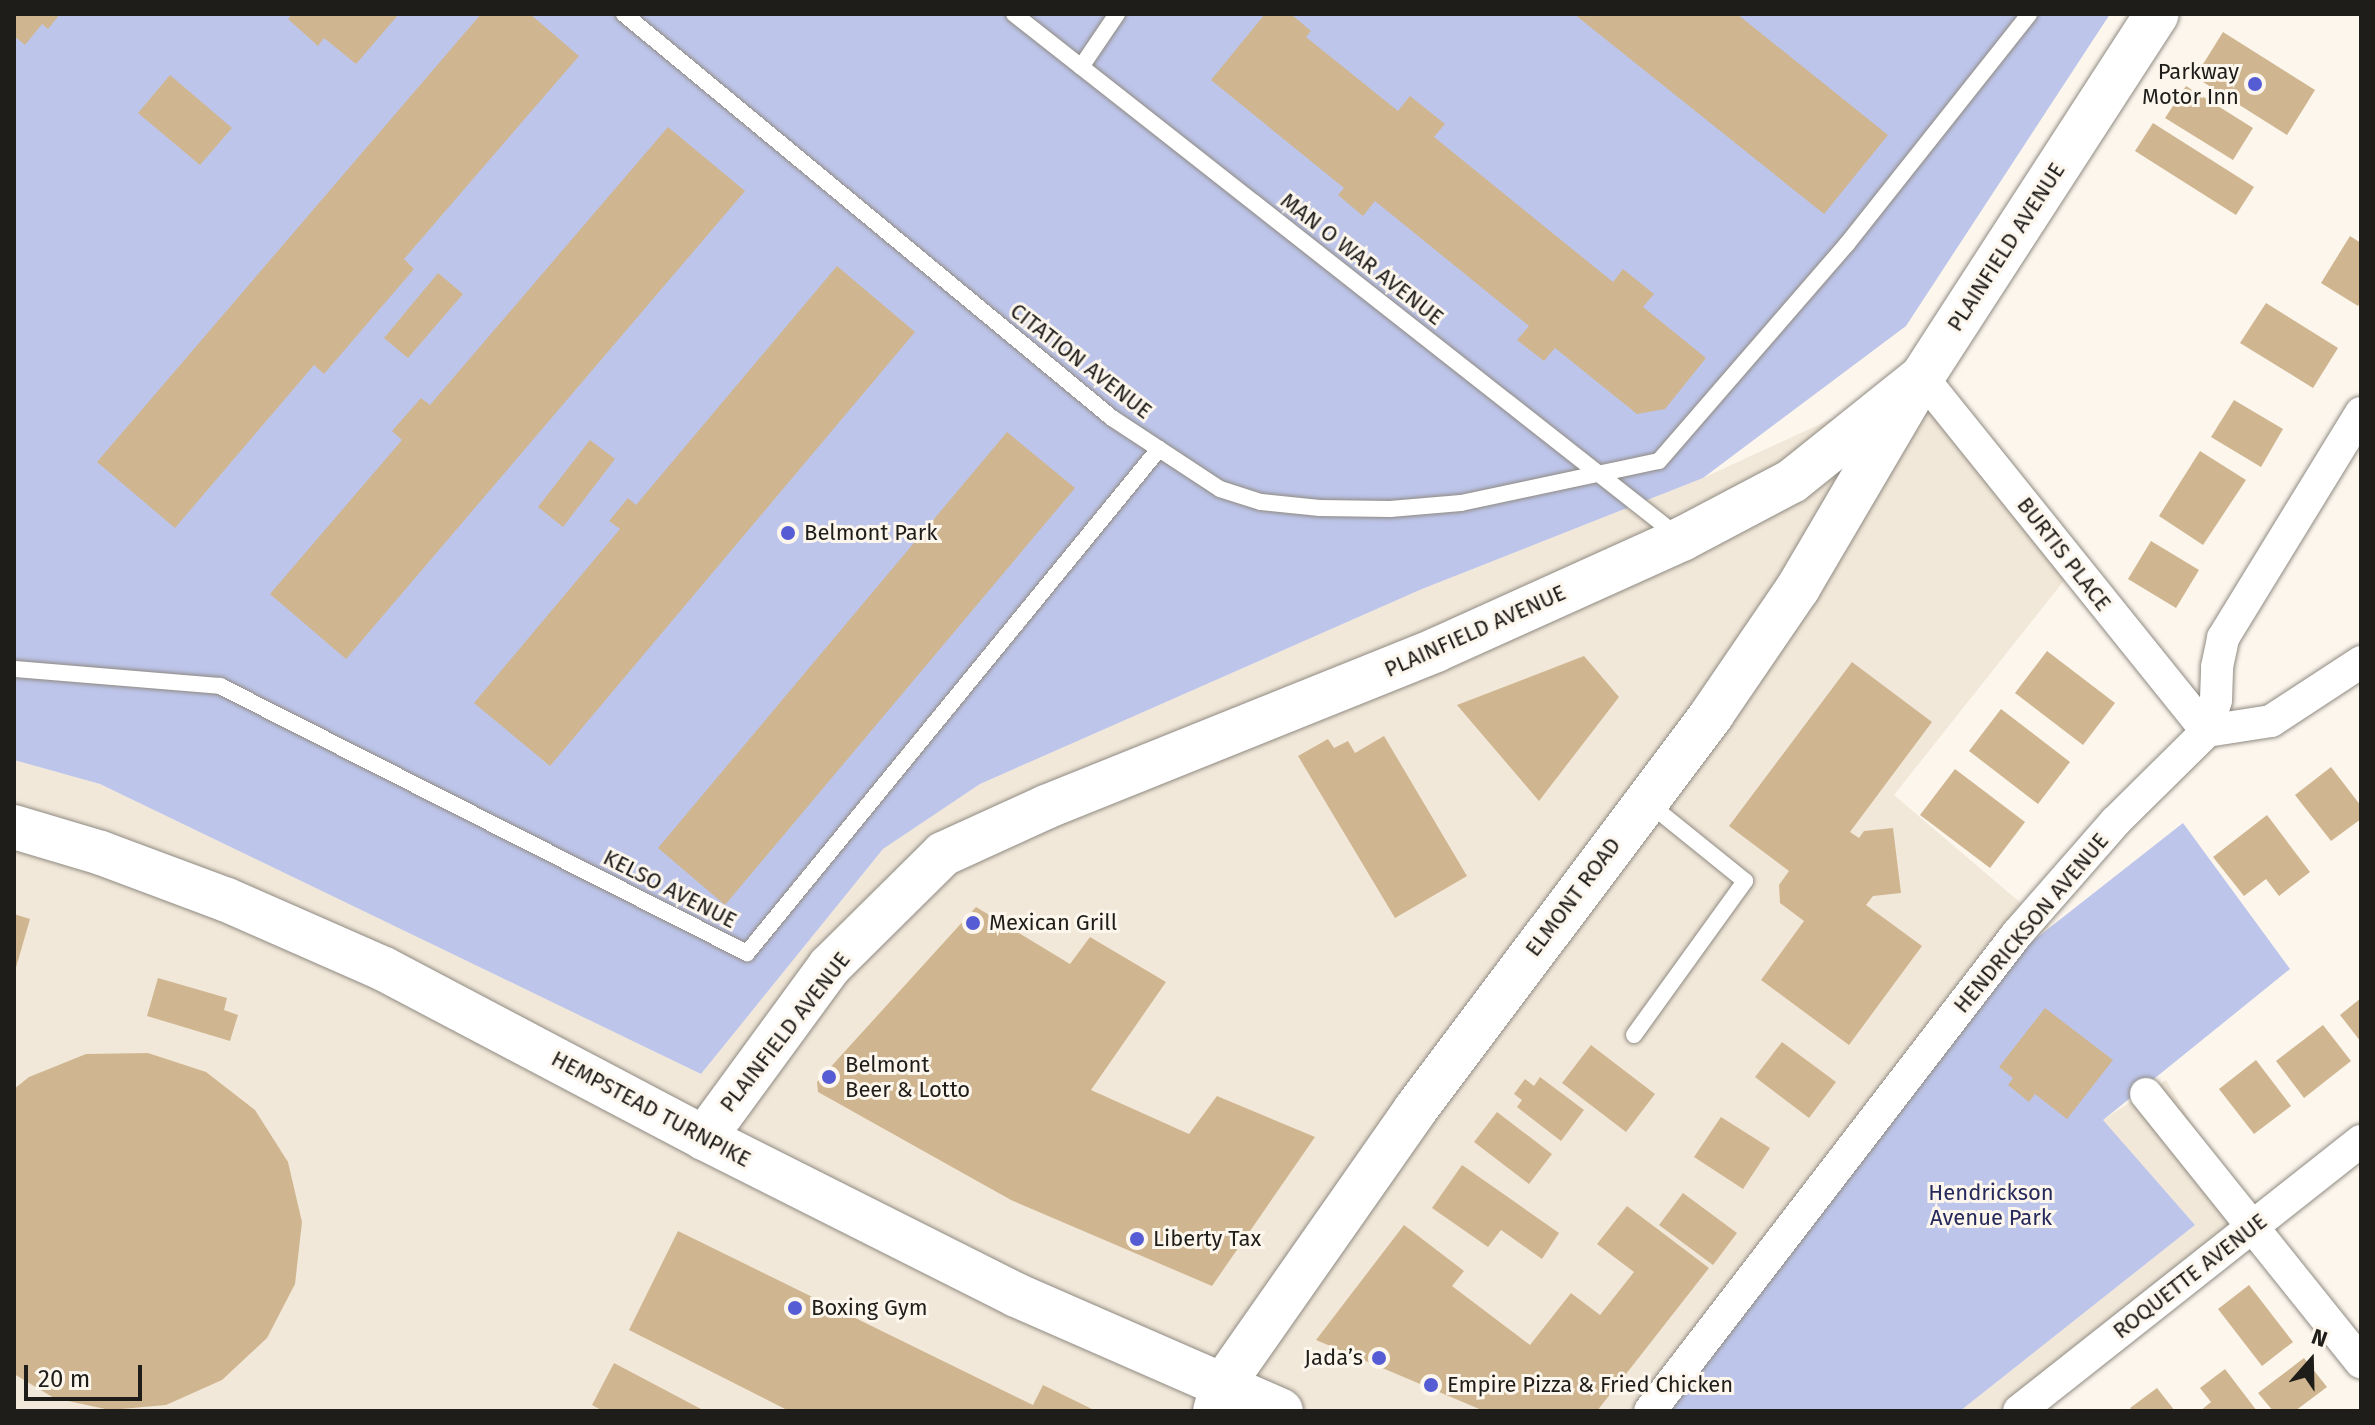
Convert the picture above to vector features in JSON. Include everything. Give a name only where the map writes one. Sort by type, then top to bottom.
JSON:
[{"type":"main road","name":"PLAINFIELD AVENUE","points":[[704,1138],[830,966],[943,854],[1046,807],[1436,650],[1682,539],[1792,481],[1922,377],[2157,14]]},
{"type":"main road","name":"ELMONT ROAD","points":[[1218,1398],[1415,1110],[1712,714],[1798,588],[1922,377]]},
{"type":"main road","name":"HEMPSTEAD TURNPIKE","points":[[14,827],[101,853],[227,900],[384,969],[704,1138],[1218,1398],[1281,1411]]},
{"type":"street","name":"BURTIS PLACE","points":[[1922,377],[2207,731]]},
{"type":"street","points":[[2361,413],[2223,638],[2217,667],[2216,700],[2207,731],[2271,721],[2361,662]]},
{"type":"street","name":"HENDRICKSON AVENUE","points":[[1650,1411],[2017,934],[2115,822],[2207,731]]},
{"type":"street","points":[[2146,1094],[2361,1362]]},
{"type":"street","name":"ROQUETTE AVENUE","points":[[2019,1411],[2361,1141]]},
{"type":"lane","name":"CITATION AVENUE","points":[[624,14],[1112,418],[1220,489],[1261,502],[1320,508],[1390,509],[1461,503],[1659,461],[1847,244],[2029,14]]},
{"type":"lane","name":"MAN O WAR AVENUE","points":[[1014,14],[1682,539]]},
{"type":"lane","points":[[1081,67],[1117,14]]},
{"type":"lane","name":"KELSO AVENUE","points":[[14,669],[220,686],[747,953],[1159,449]]},
{"type":"lane","points":[[1634,1035],[1745,881],[1646,801]]},
{"type":"shaded area","points":[[1922,377],[2074,568],[1894,795],[2049,927],[2006,962],[1648,1411],[14,1409],[14,760],[100,784],[701,1074],[883,849],[980,784],[1422,589],[1703,478]]},
{"type":"shaded area","points":[[2166,1080],[2253,1226],[2046,1398],[2056,1411],[1960,1411],[2195,1225],[2102,1120]]},
{"type":"green space","name":"Belmont Park","points":[[14,14],[2110,14],[1906,326],[1703,478],[1422,589],[980,784],[883,849],[701,1074],[100,784],[14,760]]},
{"type":"green space","name":"Hendrickson Avenue Park","points":[[2183,823],[2290,969],[2103,1120],[2195,1225],[1960,1411],[1648,1411],[2006,962]]},
{"type":"building","points":[[14,14],[60,14],[48,29],[42,24],[25,45],[14,36]]},
{"type":"building","points":[[292,14],[399,14],[356,64],[324,38],[318,46],[288,19]]},
{"type":"building","points":[[481,14],[530,14],[579,56],[404,259],[414,269],[324,374],[314,365],[175,528],[97,462]]},
{"type":"building","points":[[1265,14],[1291,14],[1311,31],[1306,37],[1398,111],[1410,96],[1445,124],[1434,137],[1613,282],[1623,269],[1654,294],[1643,307],[1706,358],[1665,409],[1637,414],[1555,348],[1544,361],[1517,340],[1529,326],[1375,201],[1363,216],[1338,195],[1344,188],[1211,80]]},
{"type":"building","points":[[1574,14],[1737,14],[1888,135],[1824,214]]},
{"type":"building","name":"Parkway Motor Inn","points":[[2223,32],[2315,90],[2287,135],[2195,77]]},
{"type":"building","points":[[170,75],[232,128],[200,165],[138,113]]},
{"type":"building","points":[[2186,86],[2253,128],[2233,160],[2165,118]]},
{"type":"building","points":[[2153,123],[2254,187],[2236,215],[2135,151]]},
{"type":"building","points":[[668,127],[745,191],[346,659],[270,594],[402,440],[392,431],[421,398],[430,405]]},
{"type":"building","points":[[2350,236],[2361,243],[2361,301],[2358,306],[2321,283]]},
{"type":"building","points":[[837,266],[915,332],[550,766],[474,703],[620,529],[609,521],[628,498],[636,505]]},
{"type":"building","points":[[438,273],[463,294],[408,358],[384,338]]},
{"type":"building","points":[[2266,303],[2338,348],[2313,388],[2240,343]]},
{"type":"building","points":[[2234,400],[2283,429],[2261,467],[2211,437]]},
{"type":"building","points":[[1007,432],[1075,488],[725,905],[658,848]]},
{"type":"building","points":[[590,440],[615,459],[563,527],[538,507]]},
{"type":"building","points":[[2200,451],[2246,480],[2203,545],[2159,516]]},
{"type":"building","points":[[2151,541],[2199,570],[2176,608],[2128,579]]},
{"type":"building","points":[[2047,651],[2115,703],[2083,745],[2015,693]]},
{"type":"building","points":[[1584,656],[1619,697],[1539,801],[1457,705]]},
{"type":"building","points":[[1852,662],[1932,722],[1850,832],[1859,838],[1864,831],[1893,828],[1901,893],[1873,896],[1866,905],[1922,946],[1849,1045],[1761,980],[1804,921],[1780,903],[1779,885],[1789,871],[1729,826]]},
{"type":"building","points":[[2001,709],[2070,762],[2038,804],[1969,751]]},
{"type":"building","points":[[1384,736],[1467,876],[1395,918],[1298,756],[1328,739],[1334,748],[1348,741],[1355,753]]},
{"type":"building","points":[[2331,767],[2361,806],[2361,819],[2331,841],[2295,795]]},
{"type":"building","points":[[1955,769],[2025,822],[1990,868],[1920,815]]},
{"type":"building","points":[[2267,815],[2310,872],[2279,896],[2266,879],[2244,896],[2213,857]]},
{"type":"building","points":[[976,907],[1070,964],[1090,937],[1166,982],[1091,1090],[1189,1134],[1217,1096],[1315,1137],[1212,1286],[1011,1200],[818,1092],[817,1082]]},
{"type":"building","points":[[14,914],[30,919],[15,971],[14,971]]},
{"type":"building","points":[[158,978],[227,998],[224,1010],[238,1015],[230,1041],[147,1016]]},
{"type":"building","points":[[2361,998],[2361,1042],[2340,1015]]},
{"type":"building","points":[[2045,1008],[2113,1060],[2067,1119],[2035,1094],[2029,1102],[2008,1085],[2013,1078],[1999,1067]]},
{"type":"building","points":[[2323,1025],[2351,1061],[2304,1098],[2276,1061]]},
{"type":"building","points":[[1782,1042],[1836,1082],[1809,1118],[1755,1077]]},
{"type":"building","points":[[1591,1045],[1655,1094],[1626,1132],[1562,1083]]},
{"type":"building","points":[[148,1053],[206,1072],[255,1110],[288,1162],[302,1222],[295,1284],[267,1338],[222,1380],[166,1405],[110,1410],[54,1398],[14,1374],[14,1089],[29,1077],[86,1054]]},
{"type":"building","points":[[2256,1060],[2291,1106],[2254,1134],[2219,1089]]},
{"type":"building","points":[[1540,1077],[1584,1110],[1561,1141],[1517,1107],[1522,1100],[1514,1094],[1525,1079],[1534,1086]]},
{"type":"building","points":[[1497,1112],[1552,1154],[1529,1184],[1474,1142]]},
{"type":"building","points":[[1721,1117],[1770,1148],[1743,1189],[1694,1157]]},
{"type":"building","points":[[1462,1165],[1559,1233],[1542,1259],[1501,1230],[1488,1247],[1432,1208]]},
{"type":"building","points":[[1683,1193],[1737,1233],[1713,1265],[1659,1225]]},
{"type":"building","points":[[1627,1206],[1709,1268],[1597,1411],[1484,1411],[1316,1340],[1404,1225],[1464,1271],[1452,1286],[1530,1345],[1571,1293],[1600,1315],[1634,1272],[1597,1244]]},
{"type":"building","points":[[678,1231],[1033,1405],[1043,1385],[1096,1411],[789,1411],[629,1330]]},
{"type":"building","points":[[2249,1285],[2293,1342],[2262,1366],[2218,1309]]},
{"type":"building","points":[[2304,1358],[2327,1387],[2295,1411],[2273,1411],[2258,1393]]},
{"type":"building","points":[[614,1363],[700,1411],[603,1411],[592,1405]]},
{"type":"building","points":[[2225,1369],[2257,1411],[2200,1411],[2211,1402],[2200,1388]]},
{"type":"building","points":[[2157,1388],[2175,1411],[2133,1411],[2130,1408]]},
{"type":"place","name":"Parkway Motor Inn","points":[[2255,84]]},
{"type":"place","name":"Belmont Park","points":[[788,533]]},
{"type":"place","name":"Mexican Grill","points":[[973,923]]},
{"type":"place","name":"Belmont Beer & Lotto","points":[[829,1077]]},
{"type":"place","name":"Liberty Tax","points":[[1137,1239]]},
{"type":"place","name":"Boxing Gym","points":[[795,1308]]},
{"type":"place","name":"Jada’s","points":[[1379,1358]]},
{"type":"place","name":"Empire Pizza & Fried Chicken","points":[[1431,1385]]}]
